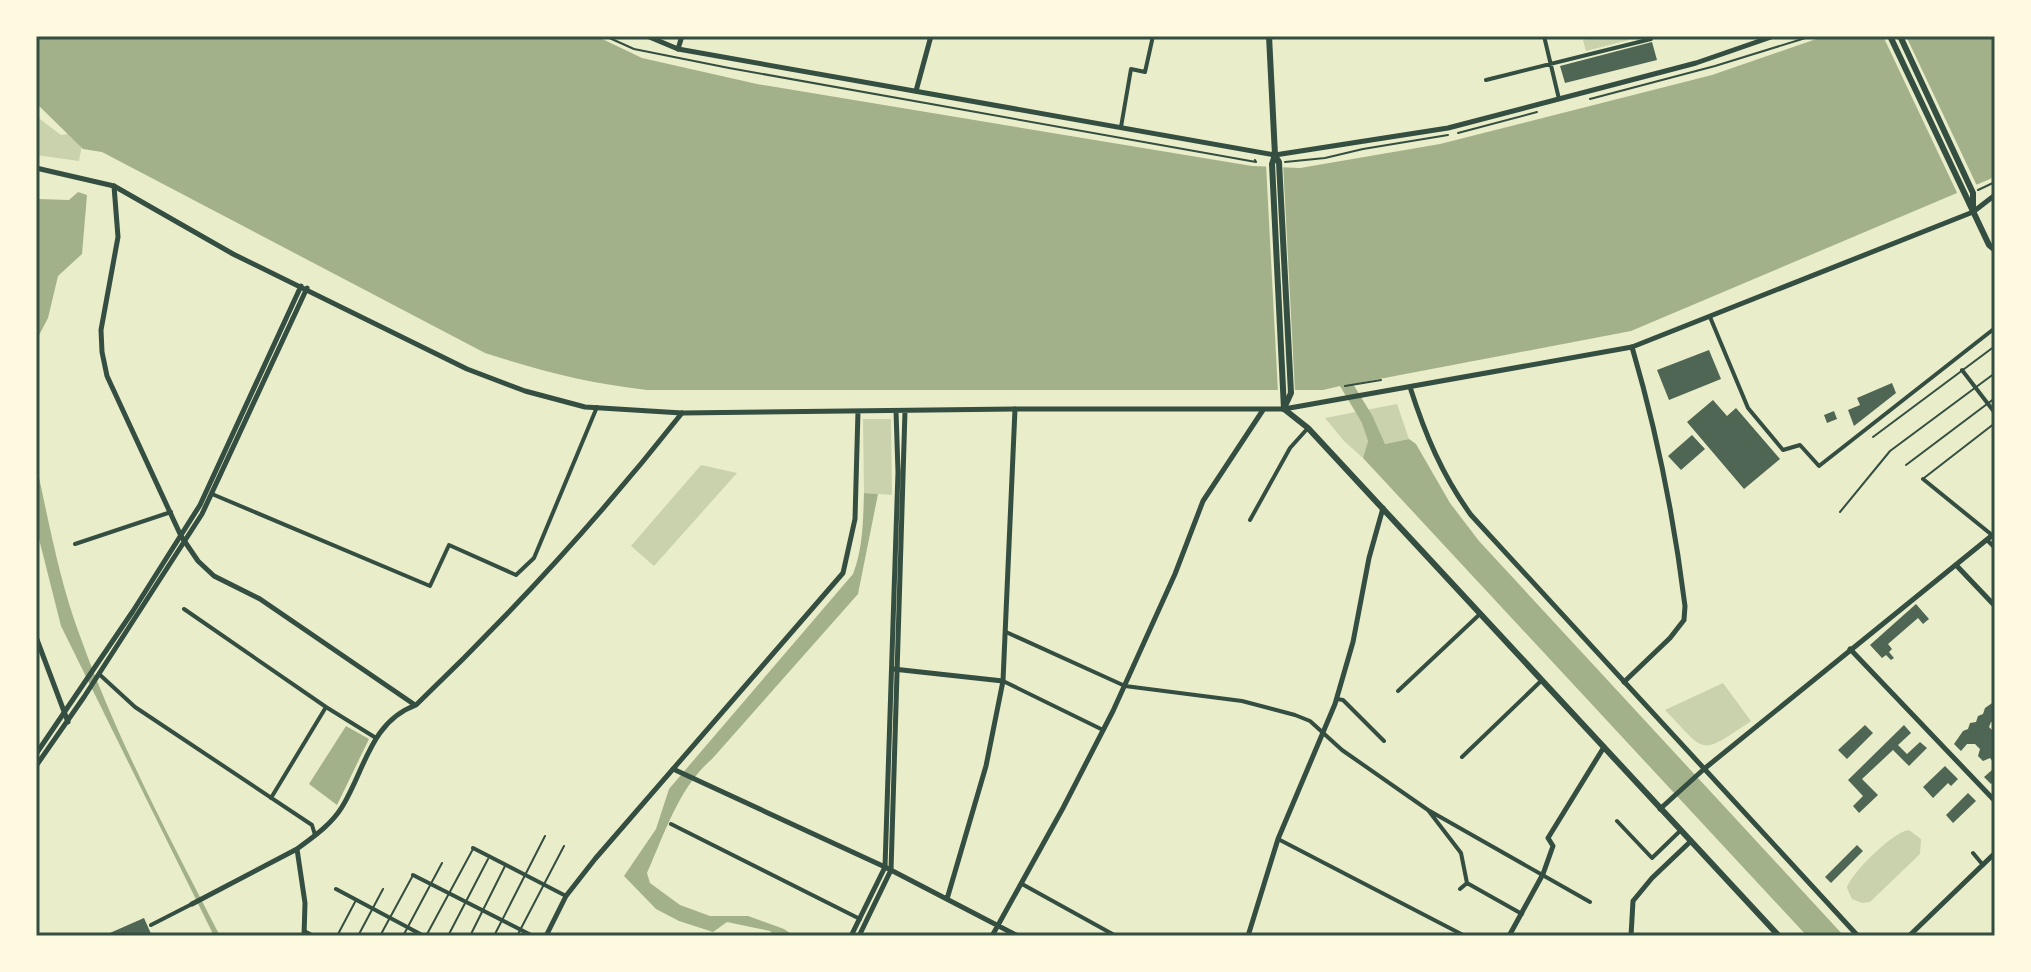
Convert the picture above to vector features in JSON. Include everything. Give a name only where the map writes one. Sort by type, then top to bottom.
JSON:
[{"type":"main road","points":[[647,36],[678,49],[1275,155],[1448,128],[1696,63],[1774,36]]},
{"type":"main road","points":[[678,49],[682,36]]},
{"type":"main road","points":[[916,91],[931,36]]},
{"type":"main road","points":[[1269,36],[1291,393],[1284,409]]},
{"type":"main road","points":[[1890,36],[1973,212],[1993,246]]},
{"type":"main road","points":[[1900,36],[1973,193],[1973,212]]},
{"type":"main road","points":[[36,168],[74,174],[114,186],[233,254],[467,369],[525,391],[585,407],[682,413],[1284,409],[1632,347],[1973,212],[1995,195]]},
{"type":"main road","points":[[114,186],[118,237],[101,330],[102,352],[107,376],[185,544],[214,576],[260,599],[416,705]]},
{"type":"main road","points":[[36,766],[185,544],[304,287]]},
{"type":"main road","points":[[1624,682],[1670,638],[1684,620],[1685,606],[1673,519],[1632,347]]},
{"type":"main road","points":[[1410,387],[1422,427],[1438,462],[1471,515],[1702,771],[1858,936]]},
{"type":"main road","points":[[947,899],[986,766],[1003,681],[1015,409]]},
{"type":"main road","points":[[1284,409],[1308,428],[1779,936]]},
{"type":"main road","points":[[992,936],[1125,686],[1175,574],[1203,501],[1263,410]]},
{"type":"main road","points":[[546,936],[566,896],[843,573],[855,519],[858,411]]},
{"type":"main road","points":[[896,411],[896,669]]},
{"type":"main road","points":[[859,936],[888,868],[905,411]]},
{"type":"main road","points":[[192,904],[297,849],[331,822],[343,806],[376,738],[390,719],[416,705],[498,625],[599,513],[682,413]]},
{"type":"main road","points":[[36,754],[209,492]]},
{"type":"main road","points":[[1248,936],[1278,839],[1337,699],[1383,508]]},
{"type":"main road","points":[[1660,809],[1702,771],[1991,536]]},
{"type":"main road","points":[[1956,565],[1995,606]]},
{"type":"main road","points":[[36,637],[68,722]]},
{"type":"main road","points":[[1850,649],[1995,801]]},
{"type":"main road","points":[[896,669],[1003,681]]},
{"type":"main road","points":[[1509,936],[1543,874],[1553,846],[1548,838],[1604,747]]},
{"type":"main road","points":[[673,769],[888,868],[1018,936]]},
{"type":"main road","points":[[1631,936],[1633,901],[1640,890],[1691,841]]},
{"type":"main road","points":[[297,849],[305,903],[304,934]]},
{"type":"main road","points":[[1909,936],[1995,853]]},
{"type":"main road","points":[[851,936],[888,868]]},
{"type":"street","points":[[1121,128],[1131,69],[1145,72],[1153,36]]},
{"type":"street","points":[[1544,36],[1559,99]]},
{"type":"street","points":[[1486,80],[1651,39]]},
{"type":"street","points":[[1709,315],[1748,408],[1783,450],[1800,445],[1819,466],[1995,328]]},
{"type":"street","points":[[1962,370],[1995,413]]},
{"type":"street","points":[[209,492],[430,586],[449,545],[516,575],[534,558],[597,407]]},
{"type":"street","points":[[1250,520],[1290,448],[1308,428]]},
{"type":"street","points":[[1923,479],[1991,536],[1995,548]]},
{"type":"street","points":[[75,544],[171,512]]},
{"type":"street","points":[[184,609],[376,738]]},
{"type":"street","points":[[1398,691],[1480,614]]},
{"type":"street","points":[[1006,632],[1125,686],[1266,706],[1310,721],[1342,750],[1428,810],[1590,902]]},
{"type":"street","points":[[99,674],[135,707],[312,825],[315,835]]},
{"type":"street","points":[[1462,757],[1542,680]]},
{"type":"street","points":[[1003,681],[1103,730]]},
{"type":"street","points":[[1337,699],[1343,700],[1384,741]]},
{"type":"street","points":[[271,798],[326,707]]},
{"type":"street","points":[[1428,810],[1461,853],[1467,883],[1522,914]]},
{"type":"street","points":[[1617,821],[1652,858],[1681,831]]},
{"type":"street","points":[[671,824],[860,919]]},
{"type":"street","points":[[1278,839],[1465,936]]},
{"type":"street","points":[[473,848],[566,896]]},
{"type":"street","points":[[1973,853],[1983,865]]},
{"type":"street","points":[[413,875],[533,936]]},
{"type":"street","points":[[1460,889],[1467,883]]},
{"type":"street","points":[[1022,884],[1116,936]]},
{"type":"street","points":[[336,889],[425,936]]},
{"type":"street","points":[[151,925],[192,904]]},
{"type":"street","points":[[304,934],[314,936]]},
{"type":"lane","points":[[1873,437],[1995,346]]},
{"type":"lane","points":[[1840,512],[1890,451],[1995,373]]},
{"type":"lane","points":[[1906,465],[1995,398]]},
{"type":"lane","points":[[1923,479],[1995,423]]},
{"type":"lane","points":[[494,936],[545,836]]},
{"type":"lane","points":[[517,936],[564,846]]},
{"type":"lane","points":[[425,936],[473,848]]},
{"type":"lane","points":[[448,936],[489,856]]},
{"type":"lane","points":[[403,936],[442,863]]},
{"type":"lane","points":[[470,936],[506,865]]},
{"type":"lane","points":[[380,936],[413,875]]},
{"type":"lane","points":[[358,936],[383,889]]},
{"type":"lane","points":[[337,936],[356,900]]},
{"type":"path","points":[[605,36],[634,49],[729,68],[1256,162],[1253,151]]},
{"type":"path","points":[[1973,193],[1995,182]]},
{"type":"path","points":[[1345,386],[1381,380]]},
{"type":"shaded area","points":[[36,36],[596,36],[642,58],[757,84],[1252,166],[1300,168],[1440,144],[1712,75],[1825,36],[1995,36],[1995,175],[1990,179],[1631,331],[1353,384],[1385,444],[1409,439],[1416,444],[1450,503],[1479,541],[1844,936],[1807,936],[1363,458],[1368,441],[1362,423],[1340,386],[1323,390],[647,390],[545,371],[485,353],[102,152],[83,149],[36,103]]},
{"type":"shaded area","points":[[1598,36],[1628,36],[1629,40],[1586,51],[1583,40]]},
{"type":"shaded area","points":[[36,116],[61,135],[75,133],[82,145],[79,161],[36,155]]},
{"type":"shaded area","points":[[78,192],[87,195],[82,254],[58,276],[48,318],[36,341],[38,199],[69,200]]},
{"type":"shaded area","points":[[1397,404],[1409,439],[1385,444],[1380,436],[1368,441],[1363,458],[1325,418]]},
{"type":"shaded area","points":[[863,419],[891,419],[892,495],[864,493]]},
{"type":"shaded area","points":[[36,464],[66,594],[95,675],[145,788],[220,936],[214,936],[61,626],[36,527]]},
{"type":"shaded area","points":[[701,465],[737,473],[654,566],[631,546]]},
{"type":"shaded area","points":[[864,493],[878,494],[858,594],[690,783],[647,873],[650,883],[680,905],[710,916],[748,916],[784,929],[794,936],[775,936],[770,931],[727,922],[713,932],[679,921],[656,909],[624,876],[656,829],[669,789],[853,574],[861,545]]},
{"type":"shaded area","points":[[1723,683],[1751,721],[1722,740],[1704,745],[1689,735],[1665,710]]},
{"type":"shaded area","points":[[346,726],[369,739],[337,805],[309,784]]},
{"type":"shaded area","points":[[1909,830],[1921,839],[1920,854],[1870,902],[1852,899],[1847,888],[1856,873],[1884,845]]},
{"type":"pier","points":[[1883,36],[1906,36],[1978,188],[1959,197]]},
{"type":"pier","points":[[1283,163],[1295,392],[1278,393],[1266,164]]},
{"type":"building","points":[[1652,42],[1657,60],[1565,83],[1560,66]]},
{"type":"building","points":[[1709,350],[1721,379],[1669,400],[1657,370]]},
{"type":"building","points":[[1892,383],[1896,393],[1854,426],[1848,410],[1860,405],[1857,398]]},
{"type":"building","points":[[1713,400],[1727,416],[1736,408],[1780,459],[1744,489],[1687,422]]},
{"type":"building","points":[[1834,411],[1837,419],[1827,423],[1824,415]]},
{"type":"building","points":[[1692,435],[1705,449],[1681,470],[1668,456]]},
{"type":"building","points":[[1916,604],[1929,619],[1923,624],[1918,618],[1888,644],[1894,658],[1891,660],[1886,655],[1882,658],[1870,645]]},
{"type":"building","points":[[1995,701],[1995,721],[1989,727],[1995,733],[1995,780],[1991,784],[1984,777],[1992,770],[1990,758],[1983,761],[1975,744],[1967,744],[1961,751],[1954,744],[1970,723],[1976,722],[1985,708]]},
{"type":"building","points":[[1865,725],[1873,733],[1847,759],[1838,750]]},
{"type":"building","points":[[1904,725],[1911,733],[1898,745],[1907,754],[1920,742],[1927,748],[1909,766],[1893,750],[1862,779],[1878,795],[1859,813],[1853,806],[1863,796],[1848,780]]},
{"type":"building","points":[[1945,766],[1958,779],[1951,786],[1948,783],[1933,798],[1923,787]]},
{"type":"building","points":[[1968,793],[1976,801],[1953,823],[1946,815]]},
{"type":"building","points":[[1857,845],[1863,851],[1831,883],[1825,877]]},
{"type":"building","points":[[144,918],[152,936],[103,936]]}]
